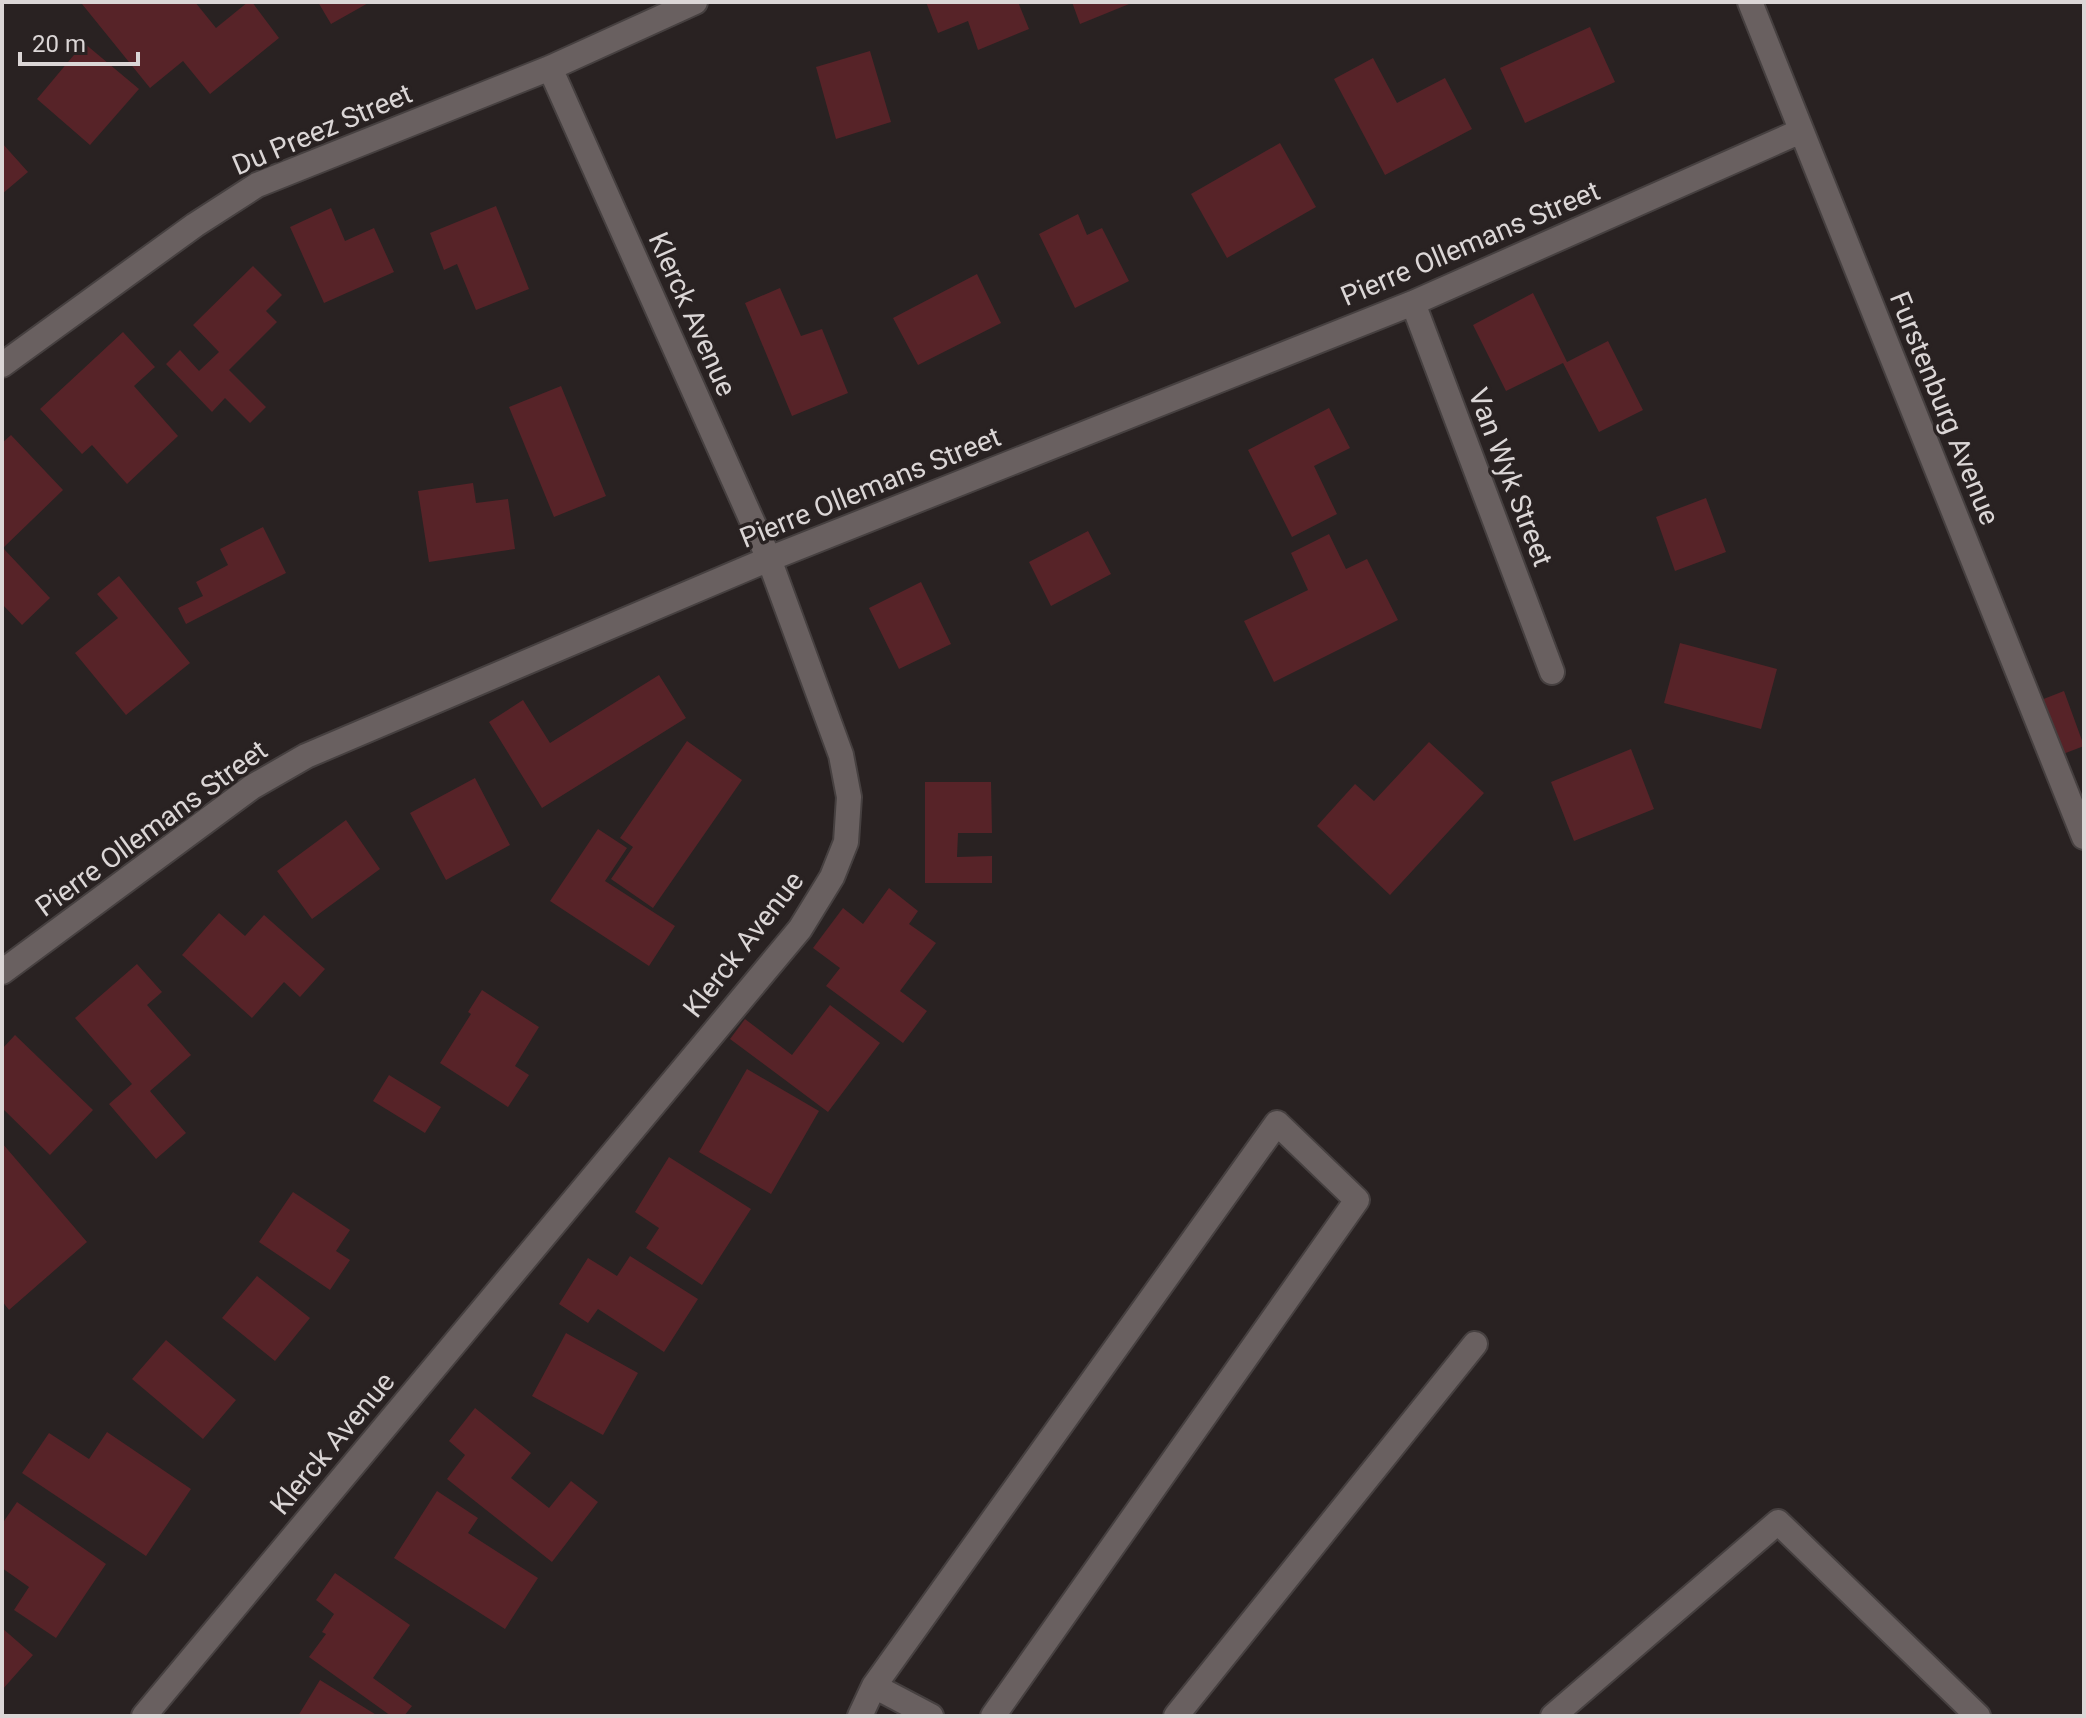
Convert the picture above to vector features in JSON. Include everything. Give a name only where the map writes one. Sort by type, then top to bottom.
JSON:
[{"type":"street","name":"Du Preez Street","points":[[2,365],[195,225],[257,185],[550,68],[695,2]]},
{"type":"street","name":"Furstenburg Avenue","points":[[1750,2],[2083,832]]},
{"type":"street","name":"Klerck Avenue","points":[[144,1716],[800,929],[832,877],[846,842],[849,797],[841,755],[769,559],[550,68]]},
{"type":"street","name":"Pierre Ollemans Street","points":[[2,972],[252,787],[287,766],[769,559],[1413,303],[1801,131]]},
{"type":"street","name":"Van Wyk Street","points":[[1413,303],[1552,672]]},
{"type":"street","points":[[860,1716],[874,1686],[1277,1123],[1357,1200],[993,1716]]},
{"type":"street","points":[[1176,1716],[1475,1344]]},
{"type":"street","points":[[1553,1716],[1778,1522],[1978,1716]]},
{"type":"street","points":[[874,1686],[931,1716]]},
{"type":"building","points":[[195,2],[216,28],[252,2],[279,38],[210,94],[183,61],[150,88],[82,4]]},
{"type":"building","points":[[318,2],[370,2],[331,24]]},
{"type":"building","points":[[926,2],[1018,2],[1029,29],[978,50],[968,21],[938,33]]},
{"type":"building","points":[[1072,2],[1134,2],[1080,24]]},
{"type":"building","points":[[1590,27],[1615,82],[1525,123],[1500,68]]},
{"type":"building","points":[[84,43],[139,89],[90,145],[37,99]]},
{"type":"building","points":[[870,51],[891,122],[836,139],[816,67]]},
{"type":"building","points":[[1373,58],[1397,103],[1445,78],[1472,129],[1385,175],[1334,79]]},
{"type":"building","points":[[2,143],[28,172],[2,194]]},
{"type":"building","points":[[1280,143],[1316,207],[1227,258],[1191,194]]},
{"type":"building","points":[[496,206],[529,289],[476,310],[457,264],[444,270],[430,233]]},
{"type":"building","points":[[331,208],[345,241],[374,228],[394,272],[324,303],[290,227]]},
{"type":"building","points":[[1078,214],[1087,235],[1102,228],[1129,281],[1075,308],[1039,234]]},
{"type":"building","points":[[253,266],[282,295],[266,311],[277,322],[229,370],[266,407],[250,423],[225,398],[212,412],[166,364],[180,350],[199,371],[219,352],[193,325]]},
{"type":"building","points":[[977,274],[1001,323],[918,365],[893,318]]},
{"type":"building","points":[[780,288],[801,336],[822,329],[848,393],[792,416],[745,303]]},
{"type":"building","points":[[1533,293],[1567,362],[1608,341],[1643,410],[1599,432],[1563,363],[1506,391],[1473,325]]},
{"type":"building","points":[[123,332],[155,367],[134,386],[178,436],[127,484],[92,445],[82,454],[40,409]]},
{"type":"building","points":[[561,386],[606,496],[554,517],[509,407]]},
{"type":"building","points":[[1329,408],[1350,448],[1314,466],[1337,514],[1292,537],[1248,450]]},
{"type":"building","points":[[11,435],[63,490],[3,548],[50,598],[22,625],[2,604],[2,443]]},
{"type":"building","points":[[473,483],[476,503],[508,499],[515,549],[429,562],[418,491]]},
{"type":"building","points":[[1706,498],[1726,552],[1675,571],[1656,517]]},
{"type":"building","points":[[263,527],[286,573],[186,624],[178,608],[203,596],[196,582],[228,565],[220,549]]},
{"type":"building","points":[[1088,531],[1111,574],[1051,606],[1029,562]]},
{"type":"building","points":[[1329,534],[1346,569],[1367,559],[1398,620],[1274,682],[1244,621],[1308,590],[1291,553]]},
{"type":"building","points":[[119,576],[190,663],[126,715],[75,653],[118,618],[97,594]]},
{"type":"building","points":[[921,582],[951,644],[899,669],[869,608]]},
{"type":"building","points":[[1680,643],[1777,669],[1761,729],[1664,703]]},
{"type":"building","points":[[659,675],[686,718],[542,808],[489,722],[523,700],[550,743]]},
{"type":"building","points":[[2064,691],[2084,746],[2063,754],[2041,700]]},
{"type":"building","points":[[687,741],[742,780],[653,908],[611,879],[633,847],[620,838]]},
{"type":"building","points":[[1429,742],[1484,793],[1390,895],[1317,826],[1355,784],[1374,801]]},
{"type":"building","points":[[1631,749],[1654,809],[1574,841],[1551,782]]},
{"type":"building","points":[[475,778],[510,845],[446,880],[410,813]]},
{"type":"building","points":[[925,782],[991,782],[992,833],[958,833],[957,857],[992,856],[992,883],[925,883]]},
{"type":"building","points":[[346,820],[380,869],[312,919],[277,871]]},
{"type":"building","points":[[598,829],[627,848],[605,881],[675,926],[649,966],[550,901]]},
{"type":"building","points":[[889,888],[918,911],[909,924],[936,943],[900,991],[927,1011],[903,1043],[826,986],[840,968],[813,948],[843,908],[863,924]]},
{"type":"building","points":[[219,913],[245,936],[264,915],[325,969],[300,997],[284,982],[252,1018],[182,955]]},
{"type":"building","points":[[137,964],[162,992],[147,1005],[191,1055],[150,1091],[186,1133],[156,1159],[109,1104],[132,1084],[75,1018]]},
{"type":"building","points":[[482,990],[539,1027],[515,1066],[529,1075],[508,1107],[440,1063],[471,1014],[468,1012]]},
{"type":"building","points":[[830,1005],[880,1043],[828,1112],[730,1039],[745,1019],[792,1055]]},
{"type":"building","points":[[15,1035],[93,1110],[50,1155],[2,1108],[2,1049]]},
{"type":"building","points":[[747,1069],[819,1111],[771,1194],[699,1152]]},
{"type":"building","points":[[389,1075],[441,1107],[425,1133],[373,1101]]},
{"type":"building","points":[[2,1143],[87,1242],[9,1310],[2,1301]]},
{"type":"building","points":[[669,1157],[751,1209],[702,1285],[646,1248],[659,1228],[635,1212]]},
{"type":"building","points":[[293,1192],[350,1230],[336,1251],[350,1260],[330,1290],[259,1242]]},
{"type":"building","points":[[630,1256],[698,1299],[664,1352],[598,1309],[588,1323],[559,1304],[588,1258],[617,1276]]},
{"type":"building","points":[[257,1276],[310,1318],[275,1361],[222,1318]]},
{"type":"building","points":[[566,1333],[638,1373],[603,1435],[532,1396]]},
{"type":"building","points":[[166,1340],[236,1400],[203,1439],[132,1379]]},
{"type":"building","points":[[475,1408],[531,1453],[511,1478],[549,1508],[571,1481],[598,1502],[552,1562],[447,1479],[465,1455],[449,1441]]},
{"type":"building","points":[[107,1432],[191,1489],[146,1556],[22,1473],[49,1433],[89,1459]]},
{"type":"building","points":[[437,1491],[478,1518],[468,1533],[538,1578],[505,1629],[394,1558]]},
{"type":"building","points":[[17,1502],[106,1564],[56,1638],[14,1610],[29,1587],[2,1568],[2,1524]]},
{"type":"building","points":[[335,1573],[410,1625],[373,1678],[412,1706],[404,1716],[391,1716],[309,1657],[326,1634],[322,1632],[334,1614],[316,1600]]},
{"type":"building","points":[[2,1628],[33,1655],[2,1690]]},
{"type":"building","points":[[320,1680],[378,1716],[298,1716]]}]
